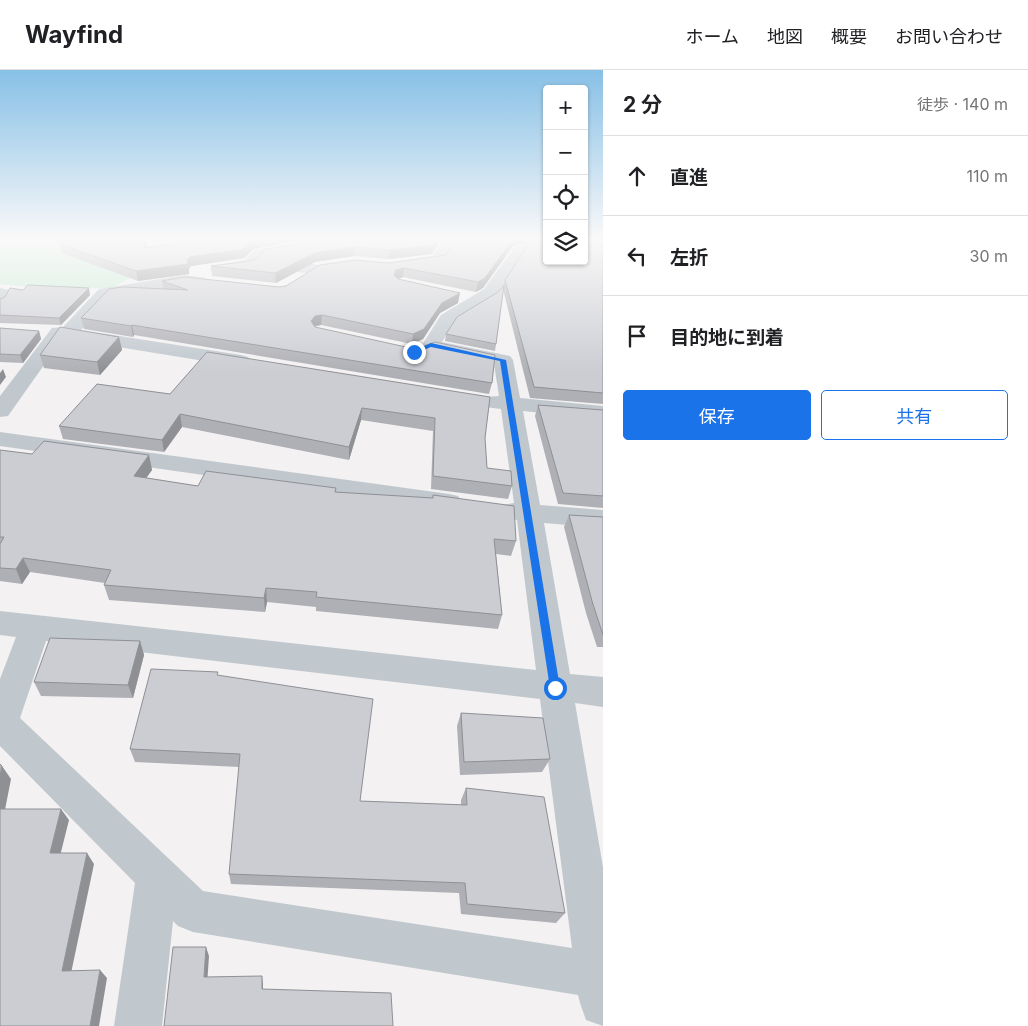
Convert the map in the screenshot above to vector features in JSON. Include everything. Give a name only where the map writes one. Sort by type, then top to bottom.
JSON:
[{"type":"street","points":[[0,411],[20,370],[54,332],[105,293],[169,283]]},
{"type":"street","points":[[209,283],[222,284]]},
{"type":"street","points":[[35,627],[0,722],[193,910],[600,967],[529,513],[503,360],[422,348],[469,298],[490,292],[497,283]]},
{"type":"street","points":[[0,293],[3,294],[0,300]]},
{"type":"street","points":[[54,332],[264,365]]},
{"type":"street","points":[[471,398],[510,405],[603,413]]},
{"type":"street","points":[[0,439],[529,513],[603,519]]},
{"type":"street","points":[[0,623],[603,692]]},
{"type":"street","points":[[138,1026],[157,875]]},
{"type":"green space","points":[[121,283],[111,288],[47,289],[0,284]]},
{"type":"building","points":[[167,283],[237,283],[286,286],[291,283],[414,283],[460,293],[442,303],[424,329],[413,334],[322,315],[315,316],[311,321],[315,327],[415,349],[435,342],[495,355],[492,383],[81,318],[109,289],[122,287],[188,290]]},
{"type":"building","points":[[506,283],[603,283],[603,393],[534,387]]},
{"type":"building","points":[[28,285],[89,288],[59,318],[0,315],[0,299],[5,297],[10,288],[23,290]]},
{"type":"building","points":[[504,285],[496,344],[446,334],[457,317],[498,292]]},
{"type":"building","points":[[60,327],[119,337],[97,362],[40,355]]},
{"type":"building","points":[[0,328],[39,331],[20,355],[0,354]]},
{"type":"building","points":[[207,352],[490,397],[485,438],[487,468],[511,471],[512,486],[433,476],[435,418],[362,408],[349,447],[180,414],[162,440],[59,426],[97,384],[170,394]]},
{"type":"building","points":[[538,405],[603,410],[603,496],[563,493]]},
{"type":"building","points":[[44,441],[149,455],[134,476],[198,486],[206,471],[336,488],[335,492],[433,498],[433,495],[514,506],[516,541],[494,539],[502,615],[316,597],[317,592],[266,588],[264,598],[104,585],[111,570],[23,558],[16,569],[0,568],[0,544],[4,537],[0,537],[0,450],[32,454]]},
{"type":"building","points":[[569,515],[603,517],[603,635],[592,601]]},
{"type":"building","points":[[50,638],[140,641],[128,685],[34,682]]},
{"type":"building","points":[[151,669],[218,672],[217,675],[373,699],[360,801],[467,805],[466,788],[544,797],[565,913],[467,904],[465,883],[229,874],[240,754],[130,749]]},
{"type":"building","points":[[461,713],[543,718],[550,759],[464,762]]},
{"type":"building","points":[[0,809],[61,809],[50,853],[87,853],[62,971],[100,970],[90,1026],[0,1026]]},
{"type":"building","points":[[173,947],[206,947],[204,977],[262,976],[262,989],[391,993],[393,1026],[164,1026]]},
{"type":"route","points":[[414,352],[431,345],[503,360],[529,513],[555,688]]}]
